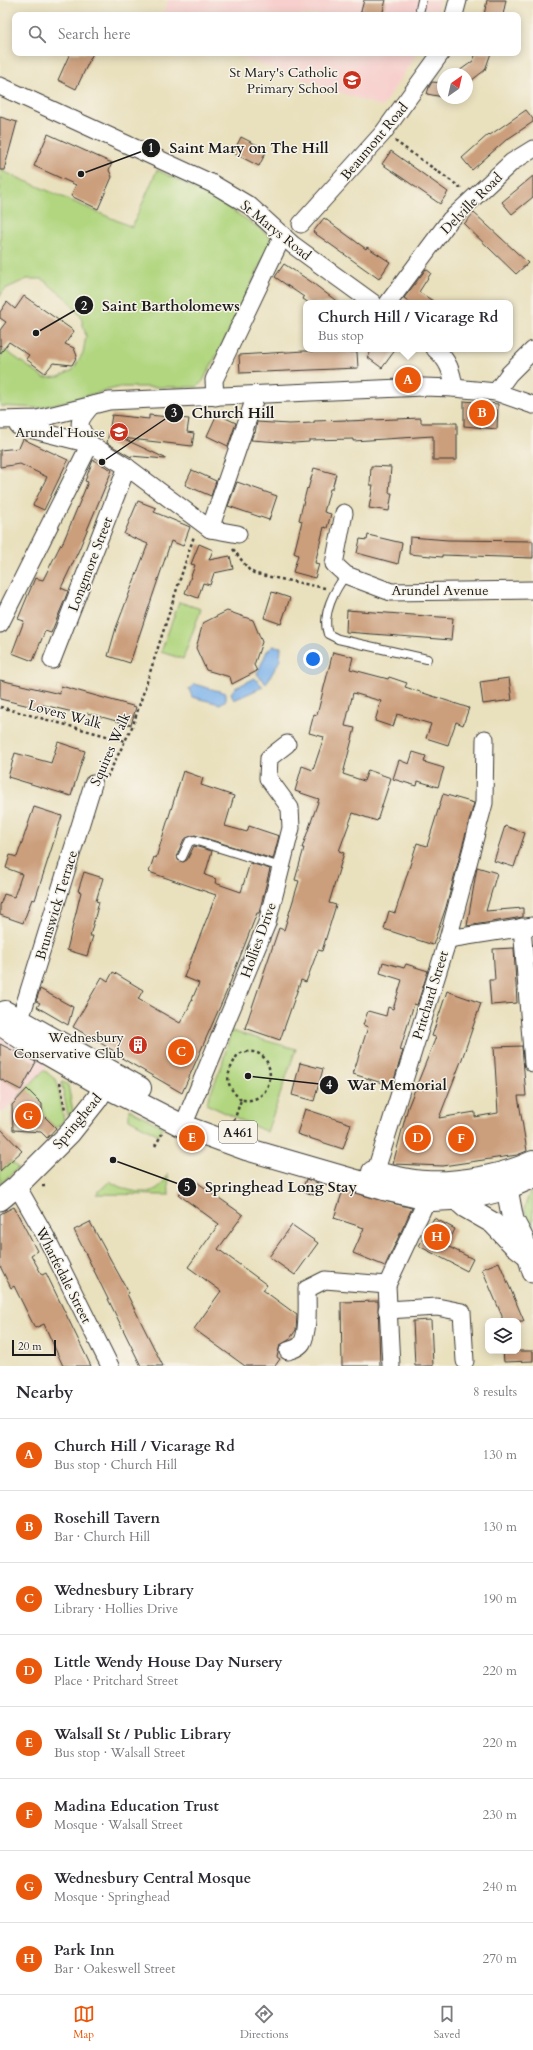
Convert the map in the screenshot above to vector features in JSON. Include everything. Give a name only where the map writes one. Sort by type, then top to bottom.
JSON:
[{"type":"highway","points":[[0,1009],[12,1025],[57,1058]]},
{"type":"highway","name":"A461","points":[[57,1058],[107,1079],[186,1119],[329,1161],[373,1179],[424,1190]]},
{"type":"highway","points":[[186,1119],[240,1147],[373,1179]]},
{"type":"highway","points":[[424,1190],[455,1190],[470,1198],[533,1162]]},
{"type":"highway","points":[[499,1182],[533,1177]]},
{"type":"street","points":[[455,12],[458,0]]},
{"type":"street","name":"Beaumont Road","points":[[300,224],[383,133],[439,56]]},
{"type":"street","name":"St Marys Road","points":[[0,86],[213,184],[250,206],[298,249],[369,300]]},
{"type":"street","name":"Delville Road","points":[[390,300],[450,220],[512,162],[533,149]]},
{"type":"street","points":[[215,398],[214,380],[283,235]]},
{"type":"street","points":[[496,392],[509,374],[533,350]]},
{"type":"street","points":[[438,352],[448,364],[452,374],[454,388]]},
{"type":"street","points":[[0,422],[37,419],[109,402],[423,388],[454,388],[496,392],[533,405]]},
{"type":"street","points":[[210,527],[256,395]]},
{"type":"street","points":[[90,444],[79,428],[80,419],[92,405]]},
{"type":"street","points":[[0,422],[90,444],[127,467],[210,527],[238,534]]},
{"type":"street","points":[[0,624],[90,444]]},
{"type":"street","name":"Longmore Street","points":[[52,660],[127,467]]},
{"type":"street","points":[[344,513],[334,564],[346,575]]},
{"type":"street","name":"Arundel Avenue","points":[[346,575],[391,592],[533,590]]},
{"type":"street","name":"Pritchard Street","points":[[373,1179],[448,939],[484,803],[485,739]]},
{"type":"street","name":"Hollies Drive","points":[[186,1119],[267,923],[291,828],[290,808],[268,778],[270,758],[287,744]]},
{"type":"street","name":"Brunswick Terrace","points":[[12,1025],[99,783]]},
{"type":"street","points":[[448,939],[527,927],[533,1063]]},
{"type":"street","name":"Springhead","points":[[0,1200],[17,1186],[70,1133],[97,1099],[107,1079]]},
{"type":"street","points":[[499,1182],[510,1203],[513,1220],[523,1238],[530,1263]]},
{"type":"street","name":"Wharfedale Street","points":[[17,1186],[46,1237],[110,1366]]},
{"type":"street","points":[[391,1366],[387,1310],[387,1285],[419,1218],[424,1190]]},
{"type":"street","points":[[455,1190],[465,1207],[493,1223],[530,1263]]},
{"type":"street","points":[[288,1351],[297,1348],[302,1343],[306,1323],[307,1289],[325,1280],[387,1285]]},
{"type":"street","points":[[387,1310],[437,1307],[462,1312],[465,1362]]},
{"type":"lane","points":[[420,9],[422,0]]},
{"type":"lane","points":[[346,575],[336,590],[326,627],[328,634],[338,639],[427,659]]},
{"type":"lane","points":[[182,857],[189,842],[194,840],[281,867]]},
{"type":"path","points":[[383,133],[474,197]]},
{"type":"path","points":[[210,527],[250,571],[256,574],[336,590]]},
{"type":"path","name":"Squires Walk","points":[[99,783],[133,726],[210,527]]},
{"type":"path","name":"Lovers Walk","points":[[0,707],[124,741]]},
{"type":"path","points":[[247,1050],[260,1054],[268,1063],[271,1076],[267,1086],[260,1096],[254,1100],[241,1100],[231,1090],[228,1082],[229,1073],[238,1054],[247,1050]]},
{"type":"path","points":[[57,1058],[66,1113]]},
{"type":"path","points":[[234,1122],[241,1100]]},
{"type":"shaded area","points":[[168,0],[440,0],[438,12],[163,12]]},
{"type":"shaded area","name":"St Mary's Catholic Primary School","points":[[238,56],[415,56],[382,107]]},
{"type":"shaded area","points":[[0,1014],[51,1056],[44,1070],[3,1113],[0,1110]]},
{"type":"green space","points":[[0,170],[132,227],[157,170],[216,201],[273,238],[226,337],[203,381],[197,387],[120,387],[39,408],[0,406],[0,357],[5,350],[44,378],[59,377],[73,370],[83,353],[86,336],[81,317],[67,299],[42,279],[27,279],[5,289],[0,296],[0,251],[2,247],[0,246]]},
{"type":"green space","points":[[179,602],[201,609],[183,659],[161,652]]},
{"type":"green space","points":[[231,1031],[296,1049],[267,1132],[206,1104],[222,1065]]},
{"type":"green space","points":[[44,1070],[57,1081],[64,1120],[56,1128],[42,1114],[40,1102],[32,1094],[26,1093],[18,1097]]},
{"type":"green space","points":[[61,1081],[68,1085],[73,1111],[68,1116]]},
{"type":"green space","points":[[129,1109],[163,1127],[159,1135],[129,1119]]},
{"type":"green space","points":[[11,1161],[18,1168],[0,1184],[0,1171]]},
{"type":"green space","points":[[168,1173],[169,1195],[96,1194],[110,1181],[127,1190],[149,1192],[155,1190],[161,1185]]},
{"type":"green space","points":[[533,1190],[533,1233],[524,1209],[530,1192]]},
{"type":"water","points":[[274,646],[281,647],[280,660],[266,684],[257,674],[267,651]]},
{"type":"water","points":[[255,678],[263,687],[234,700],[231,693],[235,688]]},
{"type":"water","points":[[194,684],[226,693],[226,700],[220,704],[192,697],[189,689]]},
{"type":"building","points":[[364,0],[386,0],[383,12],[361,12]]},
{"type":"building","points":[[487,0],[506,0],[504,12],[485,12]]},
{"type":"building","points":[[69,56],[92,56],[76,89],[58,80]]},
{"type":"building","points":[[475,56],[490,56],[485,70],[473,79],[473,68],[463,68],[473,61]]},
{"type":"building","points":[[432,82],[437,82],[437,96],[427,94]]},
{"type":"building","points":[[526,110],[533,119],[533,122],[506,140],[472,170],[462,158],[489,134],[490,135]]},
{"type":"building","points":[[0,117],[17,122],[4,170],[0,170]]},
{"type":"building","points":[[48,134],[112,163],[109,170],[112,177],[98,209],[71,196],[76,185],[34,166]]},
{"type":"building","points":[[241,137],[267,150],[259,166],[233,153]]},
{"type":"building","points":[[391,151],[448,192],[440,204],[382,164]]},
{"type":"building","points":[[533,176],[533,197],[512,214],[502,202]]},
{"type":"building","points":[[474,213],[528,263],[516,274],[464,224]]},
{"type":"building","points":[[324,218],[366,249],[367,247],[390,262],[379,279],[313,232]]},
{"type":"building","points":[[284,264],[335,300],[304,300],[303,299],[304,297],[275,277]]},
{"type":"building","points":[[426,269],[431,273],[419,292],[431,300],[407,300],[404,298]]},
{"type":"building","points":[[24,296],[74,331],[65,344],[74,348],[77,356],[72,365],[53,363],[45,373],[26,359],[29,355],[9,342],[0,354],[0,330],[6,322],[0,318],[0,312],[7,302],[15,309]]},
{"type":"building","points":[[303,351],[357,352],[358,368],[240,373],[239,355]]},
{"type":"building","points":[[371,352],[394,352],[382,368],[367,357]]},
{"type":"building","points":[[464,401],[498,404],[497,429],[464,426]]},
{"type":"building","points":[[217,414],[236,423],[228,446],[207,436]]},
{"type":"building","points":[[112,415],[149,419],[149,415],[189,419],[187,432],[194,433],[192,446],[122,438],[165,459],[131,457],[107,443]]},
{"type":"building","points":[[421,418],[421,423],[457,423],[457,460],[433,460],[433,436],[353,441],[353,439],[309,440],[309,442],[294,443],[251,440],[254,432],[255,433],[257,422],[289,424],[314,423],[314,421]]},
{"type":"building","points":[[23,439],[68,460],[44,510],[33,505],[47,477],[20,464],[0,467],[0,450],[19,448]]},
{"type":"building","points":[[93,460],[112,470],[78,552],[61,588],[68,591],[63,604],[51,633],[45,631],[33,661],[12,653],[24,621],[18,619],[35,578],[43,580],[61,544],[62,545],[88,482],[85,481]]},
{"type":"building","points":[[371,466],[391,467],[389,493],[392,493],[389,511],[369,508],[373,485],[370,485]]},
{"type":"building","points":[[314,468],[336,474],[332,489],[330,489],[324,512],[331,514],[327,528],[324,527],[315,563],[319,564],[315,578],[293,572],[298,555],[294,553],[302,521],[299,520]]},
{"type":"building","points":[[192,470],[216,481],[211,496],[185,485]]},
{"type":"building","points":[[237,482],[277,496],[269,520],[228,506]]},
{"type":"building","points":[[138,501],[156,508],[154,512],[190,527],[183,546],[171,541],[130,663],[108,656],[116,628],[148,544],[124,534]]},
{"type":"building","points":[[368,535],[402,543],[398,564],[357,553],[360,539],[367,540]]},
{"type":"building","points":[[410,537],[448,540],[533,541],[533,558],[442,555],[442,557],[409,554]]},
{"type":"building","points":[[199,544],[213,550],[209,560],[230,556],[233,569],[214,573],[210,585],[203,583],[198,598],[185,593],[195,565],[191,564]]},
{"type":"building","points":[[272,592],[290,598],[281,624],[264,618]]},
{"type":"building","points":[[347,610],[453,618],[451,640],[346,632]]},
{"type":"building","points":[[227,611],[253,620],[262,642],[254,665],[257,671],[232,684],[230,677],[206,670],[196,648],[203,623]]},
{"type":"building","points":[[333,652],[353,657],[350,669],[388,679],[389,677],[407,683],[405,687],[469,708],[463,725],[456,722],[448,745],[426,738],[431,724],[397,714],[393,727],[375,721],[381,701],[353,693],[345,726],[355,728],[343,774],[364,781],[368,770],[391,778],[377,821],[353,813],[339,851],[344,853],[329,903],[336,905],[322,951],[318,950],[306,982],[301,980],[280,1040],[245,1028],[279,928],[284,930],[299,881],[295,880],[304,848],[302,848],[319,799],[295,791],[302,766],[313,770],[324,737],[309,733],[314,714],[317,715]]},
{"type":"building","points":[[509,678],[512,700],[483,704],[480,682]]},
{"type":"building","points":[[0,680],[60,694],[61,686],[136,707],[131,725],[87,713],[86,715],[43,705],[42,709],[0,699]]},
{"type":"building","points":[[58,742],[85,751],[71,796],[8,777],[15,753],[51,763]]},
{"type":"building","points":[[413,752],[426,756],[424,762],[444,768],[438,787],[418,781],[417,786],[393,779],[399,760],[409,764]]},
{"type":"building","points":[[183,771],[203,778],[201,785],[234,796],[225,826],[247,832],[249,826],[279,836],[273,859],[195,835],[184,839],[177,855],[178,860],[183,862],[187,860],[194,846],[212,851],[205,875],[216,879],[215,883],[241,892],[250,863],[270,869],[259,913],[257,913],[226,993],[182,1093],[113,1053],[114,1051],[73,1027],[102,977],[108,981],[113,972],[143,990],[138,999],[180,1023],[188,1009],[199,983],[184,977],[216,895],[149,872],[154,857],[156,858]]},
{"type":"building","points":[[443,794],[474,803],[446,907],[433,945],[384,929],[389,911],[395,913],[417,843],[427,846]]},
{"type":"building","points":[[34,807],[62,816],[35,900],[32,899],[23,923],[0,915],[0,905],[4,894],[14,897],[22,874],[6,868],[10,855],[17,857]]},
{"type":"building","points":[[505,826],[525,833],[514,867],[494,861]]},
{"type":"building","points":[[477,867],[497,873],[486,911],[523,908],[523,917],[467,926]]},
{"type":"building","points":[[84,872],[103,878],[96,901],[99,902],[90,936],[93,936],[87,956],[67,950],[81,892],[78,891]]},
{"type":"building","points":[[514,948],[517,1003],[491,1005],[489,980],[495,980],[493,949]]},
{"type":"building","points":[[383,962],[404,968],[406,964],[428,971],[417,1005],[414,1004],[400,1050],[403,1051],[392,1086],[353,1074],[368,1027],[363,1025],[368,1011],[386,1016],[388,1007],[393,1009],[402,980],[380,973]]},
{"type":"building","points":[[40,989],[73,1007],[68,1025],[37,1007],[40,1003],[36,1001]]},
{"type":"building","points":[[447,991],[481,1003],[462,1059],[439,1118],[475,1112],[475,1117],[498,1113],[494,1047],[522,1046],[526,1096],[518,1096],[527,1151],[517,1155],[443,1166],[393,1164],[408,1107],[436,1037],[432,1036]]},
{"type":"building","points":[[0,1044],[36,1062],[21,1090],[0,1079]]},
{"type":"building","points":[[300,1063],[323,1069],[314,1101],[292,1095]]},
{"type":"building","points":[[27,1089],[42,1104],[42,1114],[56,1128],[47,1138],[41,1132],[13,1130],[12,1105]]},
{"type":"building","points":[[305,1109],[351,1124],[343,1149],[297,1134]]},
{"type":"building","points":[[0,1128],[22,1151],[0,1171]]},
{"type":"building","points":[[191,1178],[243,1215],[218,1249],[267,1285],[263,1290],[297,1315],[296,1330],[289,1340],[280,1345],[277,1357],[280,1359],[275,1366],[245,1366],[194,1329],[221,1291],[188,1267],[219,1224],[179,1195]]},
{"type":"building","points":[[306,1179],[318,1183],[314,1195],[302,1191]]},
{"type":"building","points":[[343,1190],[412,1208],[385,1266],[353,1253],[364,1228],[334,1218]]},
{"type":"building","points":[[14,1207],[37,1251],[31,1255],[42,1275],[46,1273],[91,1366],[63,1366],[44,1324],[35,1328],[14,1286],[11,1288],[0,1266],[0,1214]]},
{"type":"building","points":[[434,1218],[455,1229],[447,1246],[473,1259],[467,1271],[419,1246]]},
{"type":"building","points":[[90,1222],[129,1293],[127,1294],[163,1366],[141,1366],[74,1230]]},
{"type":"building","points":[[292,1225],[318,1243],[295,1275],[269,1257]]},
{"type":"building","points":[[499,1262],[524,1321],[521,1321],[521,1318],[502,1318],[482,1269]]},
{"type":"building","points":[[378,1301],[380,1366],[342,1366],[341,1302]]},
{"type":"building","points":[[431,1320],[433,1366],[415,1366],[413,1321]]},
{"type":"building","points":[[521,1351],[533,1351],[533,1361],[504,1362],[503,1354],[521,1354]]},
{"type":"place","name":"St Mary's Catholic Primary School","points":[[352,80]]},
{"type":"place","name":"Saint Mary on The Hill","points":[[81,174]]},
{"type":"place","name":"Saint Bartholomews","points":[[36,333]]},
{"type":"place","name":"Church Hill / Vicarage Rd","points":[[408,380]]},
{"type":"place","name":"Rosehill Tavern","points":[[482,413]]},
{"type":"place","name":"Arundel House","points":[[119,432]]},
{"type":"place","name":"Church Hill","points":[[102,462]]},
{"type":"place","name":"Wednesbury Conservative Club","points":[[138,1045]]},
{"type":"place","name":"Wednesbury Library","points":[[181,1052]]},
{"type":"place","name":"War Memorial","points":[[248,1076]]},
{"type":"place","name":"Wednesbury Central Mosque","points":[[28,1116]]},
{"type":"place","name":"Walsall St / Public Library","points":[[192,1138]]},
{"type":"place","name":"Little Wendy House Day Nursery","points":[[418,1138]]},
{"type":"place","name":"Madina Education Trust","points":[[461,1139]]},
{"type":"place","name":"Springhead Long Stay","points":[[113,1160]]},
{"type":"place","name":"Park Inn","points":[[437,1237]]}]
